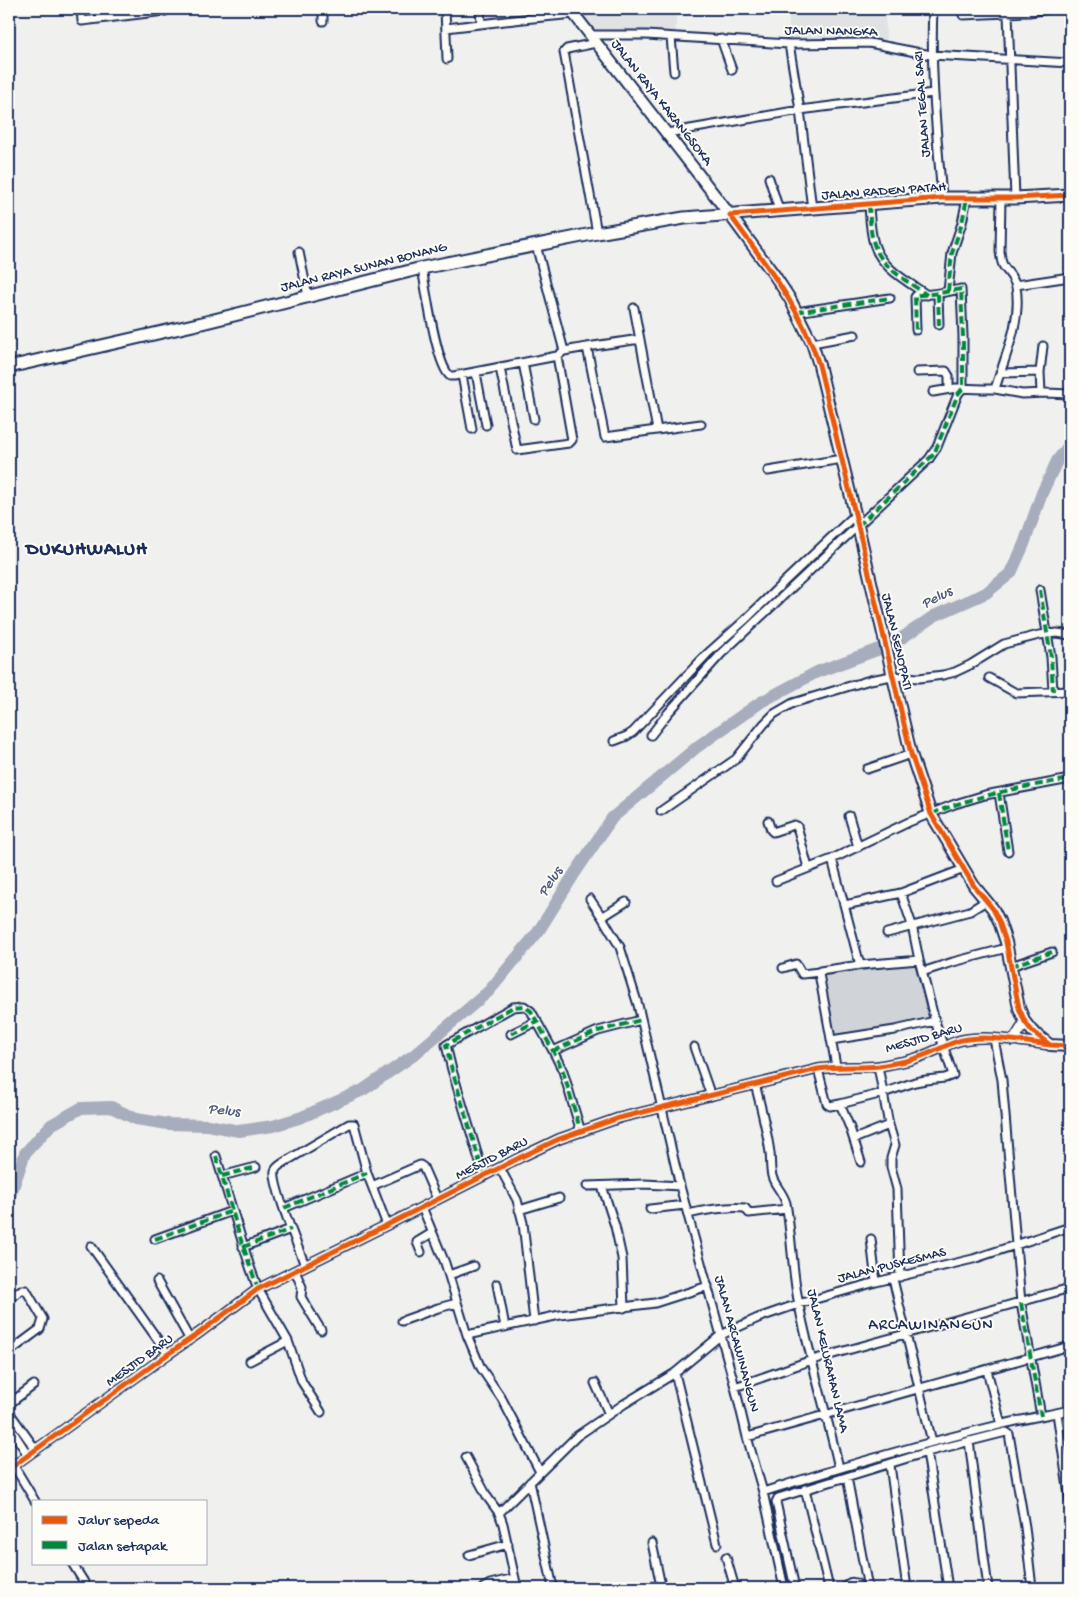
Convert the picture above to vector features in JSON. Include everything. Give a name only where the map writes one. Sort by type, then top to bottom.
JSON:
[{"type":"main road","name":"JALAN RAYA KARANGSOKA","points":[[572,12],[730,214]]},
{"type":"main road","name":"JALAN RADEN PATAH","points":[[730,214],[942,198],[1001,198],[1015,193],[1070,195]]},
{"type":"main road","name":"JALAN RAYA SUNAN BONANG","points":[[9,368],[202,323],[422,268],[597,233],[684,218],[730,214]]},
{"type":"main road","name":"JALAN SENOPATI","points":[[730,214],[775,276],[812,343],[857,521],[911,754],[931,814],[974,886],[993,909],[999,920],[1007,948],[1019,1008],[1025,1022],[1032,1031],[1050,1045]]},
{"type":"main road","points":[[1050,1045],[1070,1046]]},
{"type":"street","points":[[81,9],[82,21],[165,11]]},
{"type":"street","points":[[323,9],[323,21]]},
{"type":"street","points":[[445,9],[447,59]]},
{"type":"street","points":[[480,9],[481,24]]},
{"type":"street","name":"JALAN TEGAL SARI","points":[[932,9],[931,55],[933,93],[942,198]]},
{"type":"street","points":[[964,15],[1049,9]]},
{"type":"street","points":[[1068,9],[1070,32]]},
{"type":"street","points":[[446,28],[572,12]]},
{"type":"street","points":[[1008,13],[1015,193]]},
{"type":"street","name":"JALAN NANGKA","points":[[597,233],[564,54],[566,49],[593,39],[624,34],[789,44],[828,42],[877,44],[931,55],[1070,63]]},
{"type":"street","points":[[671,37],[674,72]]},
{"type":"street","points":[[721,39],[732,70]]},
{"type":"street","points":[[789,44],[800,110],[812,209]]},
{"type":"street","points":[[667,133],[800,110],[933,93]]},
{"type":"street","points":[[769,178],[778,210]]},
{"type":"street","points":[[948,291],[952,253],[962,223],[967,198]]},
{"type":"street","points":[[995,389],[1010,343],[1018,306],[1016,285],[1001,261],[1001,198]]},
{"type":"street","points":[[869,205],[872,236],[876,250],[881,258],[896,273],[927,295]]},
{"type":"street","points":[[536,245],[564,351]]},
{"type":"street","points":[[299,252],[308,296]]},
{"type":"street","points":[[422,268],[436,342],[443,367],[450,376],[476,373],[557,356],[564,351],[640,338]]},
{"type":"street","points":[[1016,285],[1070,277]]},
{"type":"street","points":[[916,330],[915,297],[917,295],[938,294],[961,289],[963,336],[955,389]]},
{"type":"street","points":[[938,294],[939,325]]},
{"type":"street","points":[[796,312],[890,298]]},
{"type":"street","points":[[634,308],[657,430]]},
{"type":"street","points":[[812,343],[854,335]]},
{"type":"street","points":[[1041,393],[1040,372],[1044,346]]},
{"type":"street","points":[[587,347],[604,436],[607,438],[701,424]]},
{"type":"street","points":[[500,368],[517,450],[569,443],[572,440],[557,356]]},
{"type":"street","points":[[523,363],[534,419]]},
{"type":"street","points":[[614,741],[633,732],[707,654],[785,580],[934,454],[958,394],[946,371],[917,372]]},
{"type":"street","points":[[1000,373],[1040,372]]},
{"type":"street","points":[[476,373],[486,426]]},
{"type":"street","points":[[462,375],[472,428]]},
{"type":"street","points":[[933,392],[955,389],[995,389],[1022,394],[1070,394]]},
{"type":"street","points":[[768,471],[842,459]]},
{"type":"street","points":[[651,735],[668,713],[721,654],[857,521]]},
{"type":"street","points":[[1040,590],[1048,634],[1053,691]]},
{"type":"street","points":[[661,811],[736,759],[764,724],[783,709],[802,700],[842,688],[894,683],[956,672],[1004,644],[1030,636],[1048,634],[1070,635]]},
{"type":"street","points":[[989,678],[1016,694],[1070,691]]},
{"type":"street","points":[[866,769],[911,754]]},
{"type":"street","points":[[776,881],[832,859],[909,822],[962,802],[985,795],[1070,778]]},
{"type":"street","points":[[999,793],[1008,852]]},
{"type":"street","points":[[850,816],[858,847]]},
{"type":"street","points":[[768,821],[773,832],[794,825],[797,826],[808,868]]},
{"type":"street","points":[[832,859],[860,965]]},
{"type":"street","points":[[845,905],[901,893],[964,869]]},
{"type":"street","points":[[818,1069],[828,1106],[884,1093],[926,1080],[953,1076],[935,1021],[912,925],[901,893]]},
{"type":"street","name":"JALAN ARCAWINANGUN","points":[[590,899],[620,947],[638,1005],[680,1186],[736,1387],[747,1437],[763,1492],[784,1588]]},
{"type":"street","points":[[887,933],[970,911],[986,901]]},
{"type":"street","points":[[602,917],[626,902]]},
{"type":"street","points":[[922,972],[1007,948]]},
{"type":"street","points":[[1011,966],[1052,952]]},
{"type":"street","points":[[784,968],[796,964],[802,974],[860,965],[919,960]]},
{"type":"street","points":[[819,972],[836,1066]]},
{"type":"street","points":[[484,1176],[446,1045],[514,1007],[527,1008],[537,1021],[563,1071],[581,1132]]},
{"type":"street","points":[[553,1051],[598,1031],[641,1020]]},
{"type":"street","points":[[511,1034],[537,1021]]},
{"type":"street","points":[[831,1040],[895,1030],[935,1021]]},
{"type":"street","points":[[1013,1041],[1025,1022]]},
{"type":"street","points":[[994,1039],[1002,1080],[1021,1303],[1040,1416]]},
{"type":"street","name":"MESJID BARU","points":[[11,1467],[190,1340],[258,1288],[559,1139],[619,1118],[662,1106],[711,1096],[818,1069],[836,1066],[878,1066],[907,1061],[956,1042],[994,1039],[1050,1045]]},
{"type":"street","points":[[694,1047],[711,1096]]},
{"type":"street","points":[[878,1066],[889,1125],[895,1145],[891,1158],[891,1167],[897,1190],[897,1278],[907,1333],[932,1442]]},
{"type":"street","name":"JALAN KELURAHAN LAMA","points":[[755,1084],[770,1152],[771,1175],[784,1195],[787,1209],[798,1304],[839,1468]]},
{"type":"street","points":[[840,1104],[861,1162]]},
{"type":"street","points":[[305,1265],[275,1178],[277,1168],[349,1124],[354,1124],[366,1173],[387,1225]]},
{"type":"street","points":[[854,1139],[889,1125]]},
{"type":"street","points":[[216,1156],[243,1247],[258,1288],[288,1341],[302,1382],[322,1412]]},
{"type":"street","points":[[372,1186],[420,1165],[423,1167],[437,1199]]},
{"type":"street","points":[[222,1176],[256,1167]]},
{"type":"street","points":[[500,1168],[517,1200],[527,1248],[534,1321]]},
{"type":"street","points":[[284,1208],[366,1173]]},
{"type":"street","points":[[587,1186],[645,1184],[680,1186]]},
{"type":"street","points":[[602,1186],[615,1226],[622,1258],[624,1308]]},
{"type":"street","points":[[519,1210],[559,1198]]},
{"type":"street","points":[[650,1209],[685,1205]]},
{"type":"street","points":[[422,1207],[449,1275],[467,1335],[481,1368],[502,1399],[540,1472]]},
{"type":"street","points":[[688,1214],[738,1207],[745,1208],[749,1213],[787,1209]]},
{"type":"street","points":[[155,1240],[232,1212]]},
{"type":"street","name":"JALAN PUSKESMAS","points":[[499,1514],[577,1436],[675,1373],[721,1335],[758,1318],[798,1304],[876,1282],[973,1259],[1070,1227]]},
{"type":"street","points":[[243,1247],[291,1229]]},
{"type":"street","points":[[421,1252],[417,1242],[432,1233]]},
{"type":"street","points":[[871,1239],[876,1282]]},
{"type":"street","points":[[92,1246],[168,1354]]},
{"type":"street","points":[[449,1275],[474,1266]]},
{"type":"street","points":[[295,1271],[302,1286],[301,1297],[321,1330]]},
{"type":"street","points":[[157,1281],[190,1340]]},
{"type":"street","points":[[497,1284],[505,1327]]},
{"type":"street","points":[[467,1335],[560,1315],[655,1303],[708,1286]]},
{"type":"street","points":[[736,1387],[812,1360],[1070,1288]]},
{"type":"street","points":[[9,1299],[21,1290],[26,1290],[43,1319],[40,1329],[9,1352]]},
{"type":"street","points":[[402,1321],[458,1303]]},
{"type":"street","points":[[250,1361],[288,1341]]},
{"type":"street","points":[[747,1437],[1070,1346]]},
{"type":"street","points":[[987,1370],[1001,1424]]},
{"type":"street","points":[[675,1373],[717,1544]]},
{"type":"street","points":[[595,1383],[609,1414]]},
{"type":"street","points":[[9,1404],[34,1385]]},
{"type":"street","points":[[763,1492],[932,1442],[1001,1424],[1070,1410]]},
{"type":"street","points":[[9,1412],[36,1450]]},
{"type":"street","points":[[1057,1413],[1070,1502]]},
{"type":"street","points":[[9,1426],[28,1455]]},
{"type":"street","points":[[784,1588],[796,1588],[776,1502],[778,1498],[927,1452],[1008,1432],[1025,1527],[1032,1588]]},
{"type":"street","points":[[969,1441],[988,1588]]},
{"type":"street","points":[[927,1452],[948,1588]]},
{"type":"street","points":[[466,1457],[503,1524],[518,1588]]},
{"type":"street","points":[[890,1464],[907,1588]]},
{"type":"street","points":[[11,1467],[34,1500]]},
{"type":"street","points":[[847,1477],[868,1588]]},
{"type":"street","points":[[530,1482],[552,1583]]},
{"type":"street","points":[[805,1489],[830,1588]]},
{"type":"street","points":[[652,1543],[661,1586]]},
{"type":"street","points":[[469,1555],[508,1544]]},
{"type":"street","points":[[726,1557],[735,1588]]},
{"type":"street","points":[[73,1564],[84,1582]]},
{"type":"street","points":[[483,1588],[490,1584],[515,1578]]},
{"type":"street","points":[[845,1588],[852,1582],[860,1588]]},
{"type":"street","points":[[637,1588],[661,1586],[678,1588]]},
{"type":"shaded area","points":[[573,9],[677,9],[675,36],[591,32]]},
{"type":"shaded area","points":[[746,9],[885,9],[886,41],[789,38],[789,15]]},
{"type":"shaded area","points":[[917,963],[930,1024],[827,1039],[819,985],[821,976]]},
{"type":"waterway","name":"Pelus","points":[[9,1199],[25,1153],[51,1125],[81,1108],[111,1107],[136,1119],[168,1124],[208,1125],[239,1131],[273,1126],[302,1117],[363,1090],[414,1055],[489,991],[538,932],[612,818],[697,747],[761,702],[817,672],[893,644],[934,616],[986,593],[1011,573],[1024,544],[1042,493],[1057,461],[1070,444]]},
{"type":"marked path","points":[[948,291],[952,253],[962,223],[967,198]]},
{"type":"marked path","points":[[869,205],[870,225],[874,244],[883,261],[896,274],[927,295]]},
{"type":"marked path","points":[[858,526],[934,454],[958,394],[963,388],[961,289],[917,295],[915,297],[916,330]]},
{"type":"marked path","points":[[938,294],[939,325]]},
{"type":"marked path","points":[[796,312],[890,298]]},
{"type":"marked path","points":[[1040,590],[1051,657],[1053,691]]},
{"type":"marked path","points":[[931,814],[982,797],[1070,779]]},
{"type":"marked path","points":[[999,793],[1008,851]]},
{"type":"marked path","points":[[1011,966],[1052,952]]},
{"type":"marked path","points":[[484,1176],[446,1045],[513,1007],[524,1006],[531,1011],[551,1047],[563,1071],[581,1132]]},
{"type":"marked path","points":[[553,1051],[598,1031],[641,1020]]},
{"type":"marked path","points":[[511,1034],[537,1021]]},
{"type":"marked path","points":[[216,1156],[239,1234],[258,1289]]},
{"type":"marked path","points":[[222,1176],[256,1167]]},
{"type":"marked path","points":[[284,1208],[367,1173]]},
{"type":"marked path","points":[[155,1239],[232,1211]]},
{"type":"marked path","points":[[243,1247],[291,1229]]},
{"type":"marked path","points":[[1021,1303],[1041,1416]]},
{"type":"cycle path","points":[[730,215],[942,198],[1015,198],[1070,195]]},
{"type":"cycle path","points":[[730,215],[769,268],[792,305],[812,344],[819,365],[858,526],[911,754],[931,814],[974,886],[993,909],[999,921],[1006,942],[1019,1008],[1025,1022],[1032,1031],[1050,1045],[1070,1046]]},
{"type":"cycle path","points":[[9,1469],[258,1289],[559,1139],[619,1118],[818,1069],[879,1066],[908,1061],[966,1039],[990,1038],[1050,1045]]},
{"type":"district","name":"DUKUHWALUH","points":[[87,550]]},
{"type":"district","name":"ARCAWINANGUN","points":[[931,1326]]}]
